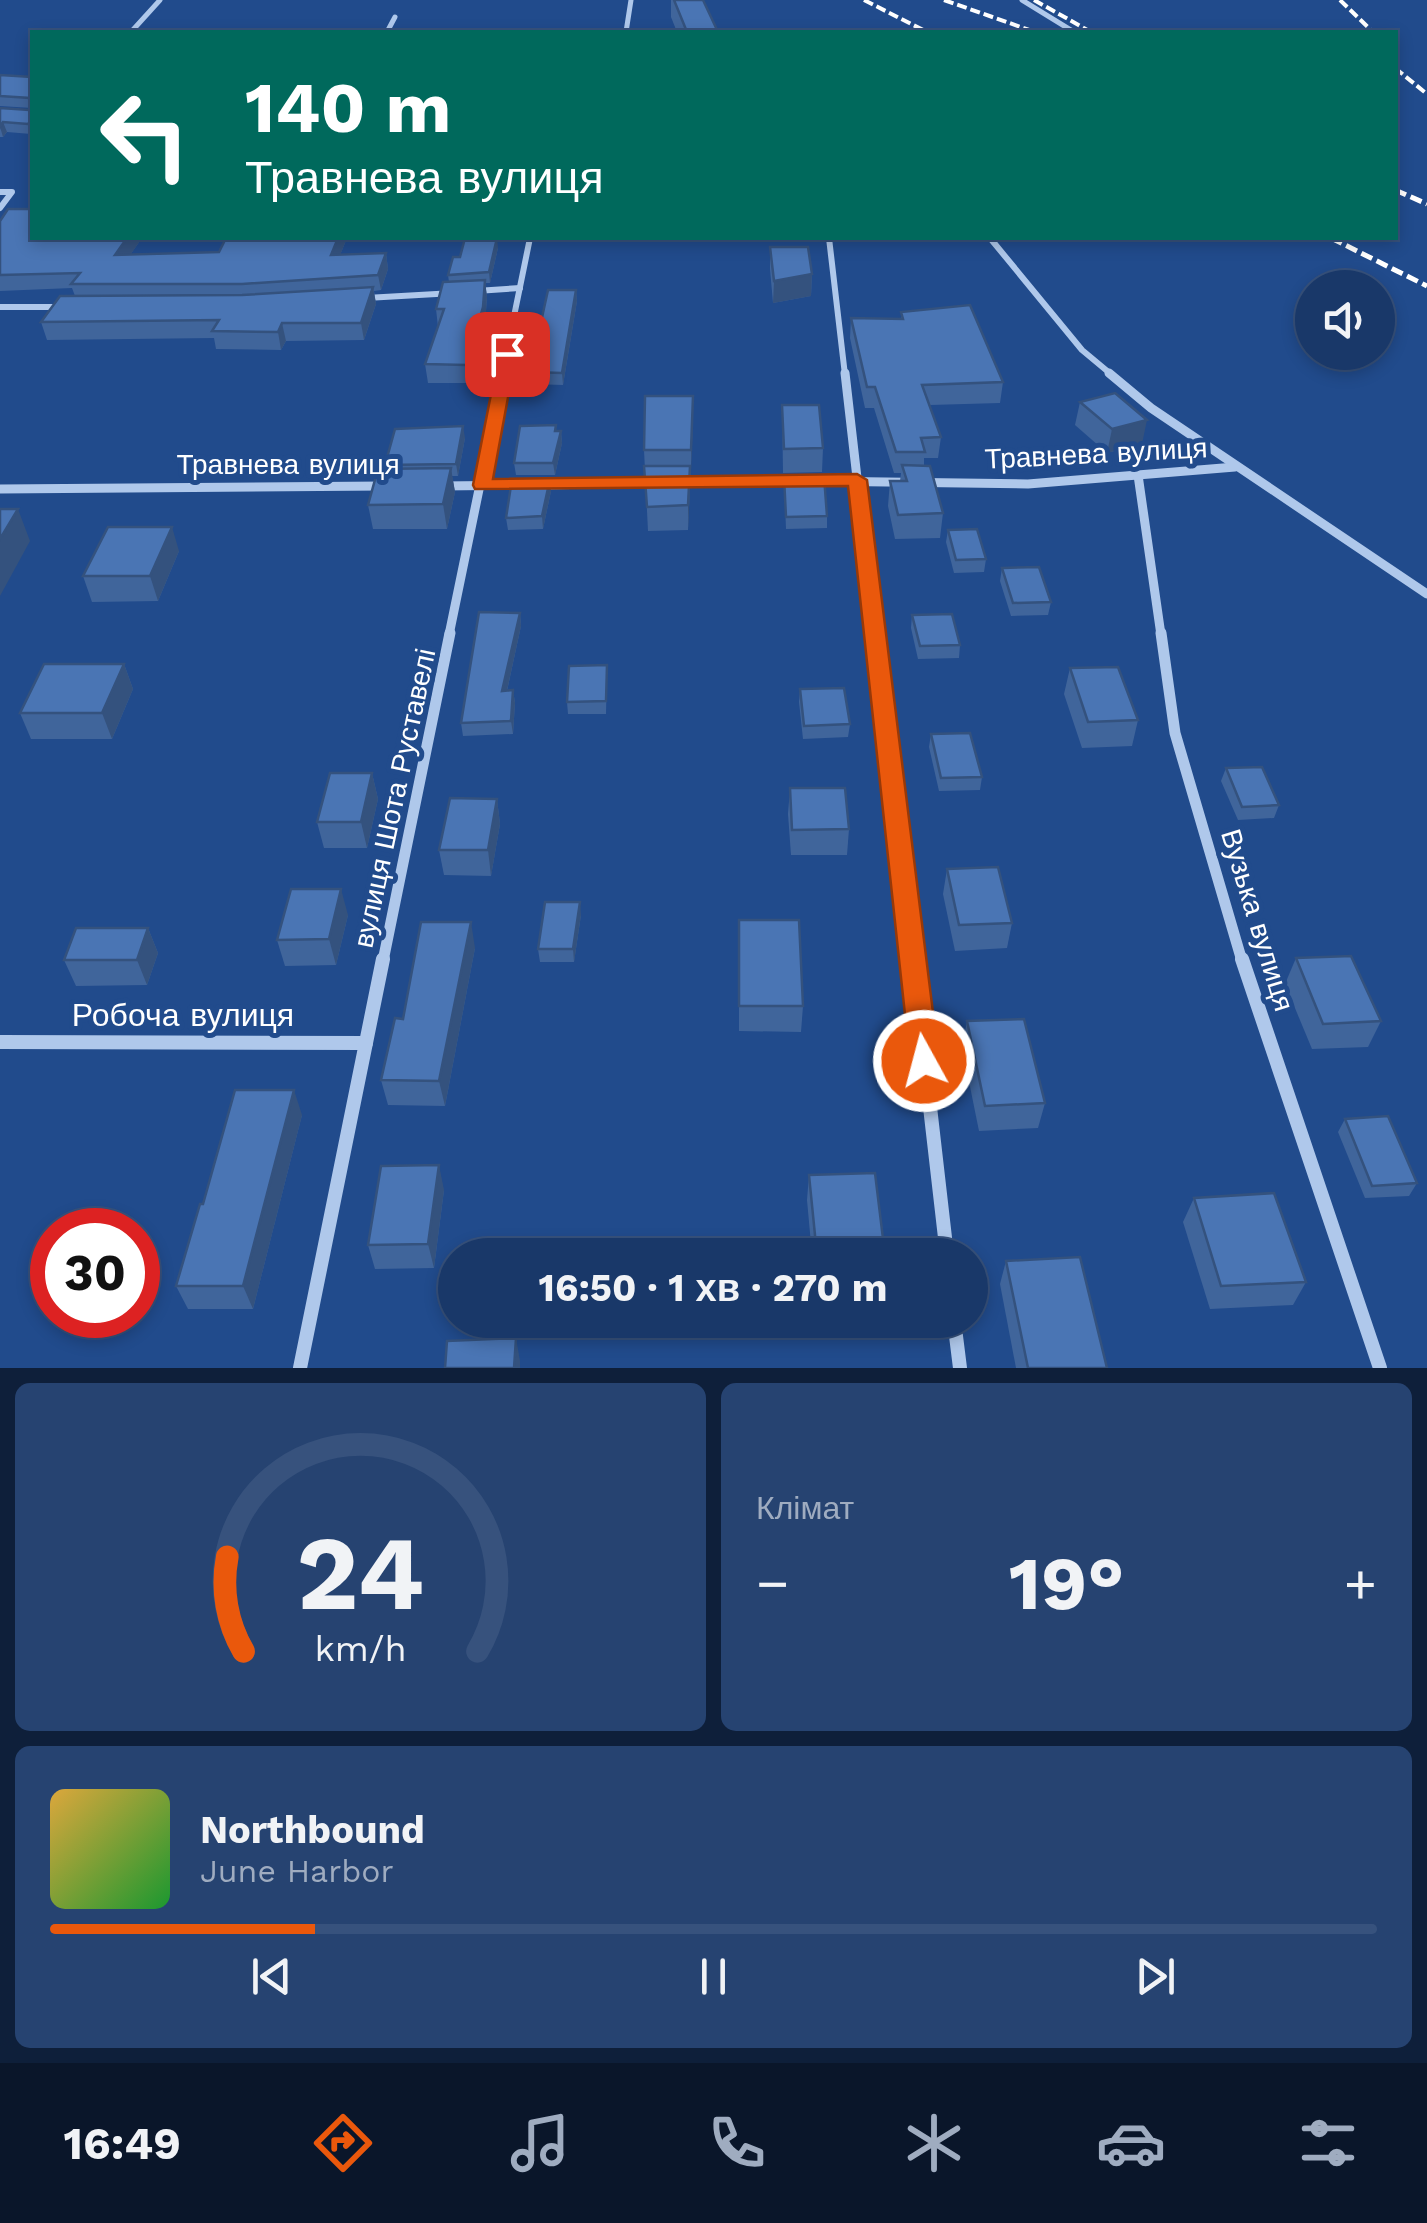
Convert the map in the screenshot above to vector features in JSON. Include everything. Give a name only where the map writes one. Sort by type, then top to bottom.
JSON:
[{"type":"street","points":[[133,30],[160,0]]},
{"type":"street","points":[[626,30],[631,0]]},
{"type":"street","points":[[1022,0],[1071,30]]},
{"type":"street","points":[[388,30],[395,18]]},
{"type":"street","points":[[0,192],[12,192],[0,208]]},
{"type":"street","name":"вулиця Шота Руставелі","points":[[300,1368],[530,240]]},
{"type":"street","points":[[829,240],[944,1238]]},
{"type":"street","points":[[992,240],[1082,350],[1151,408],[1427,594]]},
{"type":"street","points":[[364,298],[520,288]]},
{"type":"street","points":[[0,308],[76,307]]},
{"type":"street","name":"Травнева вулиця","points":[[424,486],[857,480],[1028,484],[1234,467]]},
{"type":"street","name":"Вузька вулиця","points":[[1138,475],[1174,733],[1238,948],[1380,1368]]},
{"type":"street","name":"Травнева вулиця","points":[[0,488],[405,486]]},
{"type":"street","name":"Робоча вулиця","points":[[0,1042],[366,1043]]},
{"type":"street","points":[[956,1338],[960,1368]]},
{"type":"building","points":[[674,0],[703,0],[717,30],[686,30]]},
{"type":"building","points":[[0,75],[30,77],[30,98],[0,96]]},
{"type":"building","points":[[0,108],[29,110],[28,124],[3,122],[0,127]]},
{"type":"building","points":[[8,209],[30,209],[30,240],[126,240],[115,255],[219,252],[225,240],[337,240],[331,255],[386,253],[378,275],[242,284],[71,284],[80,273],[0,275],[0,221]]},
{"type":"building","points":[[464,240],[497,240],[489,272],[448,275],[453,257],[460,257]]},
{"type":"building","points":[[770,247],[808,247],[812,274],[774,281]]},
{"type":"building","points":[[485,280],[483,307],[466,365],[425,364],[444,309],[436,309],[443,282]]},
{"type":"building","points":[[373,287],[361,323],[282,323],[278,332],[212,331],[219,320],[41,322],[60,296],[242,295]]},
{"type":"building","points":[[548,290],[576,290],[562,373],[530,372]]},
{"type":"building","points":[[970,305],[1003,382],[922,385],[941,437],[921,438],[925,452],[896,452],[875,387],[867,387],[851,318],[903,319],[901,312]]},
{"type":"building","points":[[1115,393],[1147,420],[1112,429],[1080,402]]},
{"type":"building","points":[[645,396],[693,396],[691,450],[644,450]]},
{"type":"building","points":[[782,405],[819,405],[823,448],[784,449]]},
{"type":"building","points":[[556,425],[555,431],[561,431],[553,463],[514,463],[520,426]]},
{"type":"building","points":[[463,426],[456,464],[385,465],[395,429]]},
{"type":"building","points":[[902,465],[930,466],[943,513],[898,515],[890,481],[907,481]]},
{"type":"building","points":[[644,466],[690,466],[688,505],[647,507]]},
{"type":"building","points":[[451,468],[443,504],[368,505],[378,469]]},
{"type":"building","points":[[824,476],[827,516],[786,517],[784,477]]},
{"type":"building","points":[[512,479],[550,479],[542,516],[506,518]]},
{"type":"building","points":[[0,509],[18,509],[0,539]]},
{"type":"building","points":[[108,527],[172,527],[150,576],[83,576]]},
{"type":"building","points":[[977,529],[986,559],[956,560],[948,530]]},
{"type":"building","points":[[1039,567],[1051,602],[1013,603],[1002,568]]},
{"type":"building","points":[[479,612],[520,613],[502,691],[513,690],[511,721],[461,723]]},
{"type":"building","points":[[952,614],[960,645],[920,646],[912,615]]},
{"type":"building","points":[[44,664],[124,664],[102,713],[20,713]]},
{"type":"building","points":[[607,665],[606,701],[567,702],[569,666]]},
{"type":"building","points":[[1118,667],[1138,720],[1088,722],[1070,668]]},
{"type":"building","points":[[844,688],[850,724],[804,726],[800,689]]},
{"type":"building","points":[[970,733],[982,777],[941,778],[931,734]]},
{"type":"building","points":[[1262,767],[1279,805],[1242,807],[1226,768]]},
{"type":"building","points":[[330,773],[372,773],[361,822],[317,822]]},
{"type":"building","points":[[790,788],[845,788],[849,829],[792,830]]},
{"type":"building","points":[[450,798],[497,799],[488,850],[439,850]]},
{"type":"building","points":[[998,867],[1012,923],[959,925],[947,869]]},
{"type":"building","points":[[291,889],[341,889],[329,939],[277,940]]},
{"type":"building","points":[[545,902],[580,902],[573,949],[538,949]]},
{"type":"building","points":[[739,920],[799,920],[803,1006],[739,1006]]},
{"type":"building","points":[[421,922],[471,922],[439,1081],[381,1080],[395,1018],[403,1019]]},
{"type":"building","points":[[76,928],[148,928],[137,960],[64,960]]},
{"type":"building","points":[[1351,956],[1381,1021],[1323,1024],[1296,958]]},
{"type":"building","points":[[1024,1019],[1045,1103],[985,1106],[967,1021]]},
{"type":"building","points":[[235,1090],[294,1090],[243,1286],[176,1286],[203,1204]]},
{"type":"building","points":[[1388,1116],[1417,1183],[1372,1186],[1345,1119]]},
{"type":"building","points":[[439,1165],[428,1244],[368,1245],[381,1166]]},
{"type":"building","points":[[875,1173],[883,1238],[815,1238],[809,1175]]},
{"type":"building","points":[[1274,1193],[1306,1282],[1221,1286],[1194,1198]]},
{"type":"building","points":[[1080,1257],[1107,1368],[1028,1368],[1006,1261]]},
{"type":"building","points":[[516,1338],[514,1368],[445,1368],[447,1341]]},
{"type":"railway","points":[[864,0],[923,30]]},
{"type":"railway","points":[[944,0],[1029,30]]},
{"type":"railway","points":[[1034,0],[1087,30]]},
{"type":"railway","points":[[1340,0],[1371,30]]},
{"type":"railway","points":[[1398,70],[1427,94]]},
{"type":"railway","points":[[1398,191],[1427,204]]},
{"type":"railway","points":[[1335,240],[1427,286]]},
{"type":"route","points":[[507,354],[482,485],[857,480],[924,1061]]}]
